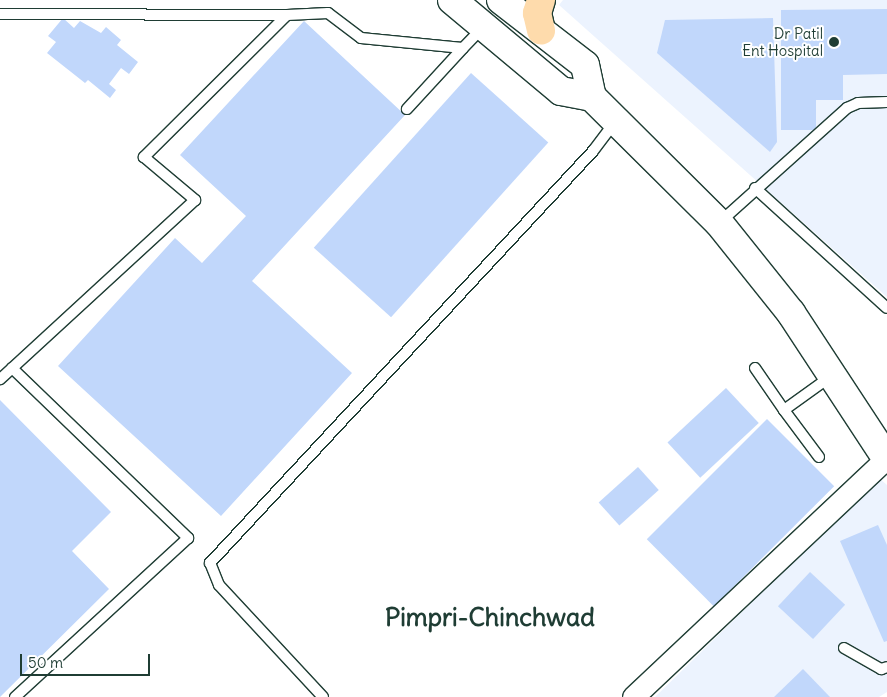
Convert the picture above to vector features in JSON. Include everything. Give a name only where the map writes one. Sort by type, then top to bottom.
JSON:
[{"type":"main road","points":[[452,0],[561,91],[592,97],[719,223],[790,313],[833,374],[887,459]]},
{"type":"main road","points":[[500,0],[586,65],[592,97]]},
{"type":"main road","points":[[541,0],[537,13],[541,31]]},
{"type":"street","points":[[633,697],[887,459]]},
{"type":"lane","points":[[0,14],[287,15],[328,12],[361,38],[463,48]]},
{"type":"lane","points":[[0,379],[195,200],[144,157],[287,15]]},
{"type":"lane","points":[[407,109],[484,26]]},
{"type":"lane","points":[[719,223],[755,188],[846,108],[858,103],[887,102]]},
{"type":"lane","points":[[322,697],[218,585],[210,563],[586,158],[617,120]]},
{"type":"lane","points":[[755,188],[887,308]]},
{"type":"lane","points":[[12,368],[188,538],[15,697]]},
{"type":"lane","points":[[755,368],[819,457]]},
{"type":"lane","points":[[784,410],[833,374]]},
{"type":"lane","points":[[844,648],[881,669],[887,667]]},
{"type":"shaded area","points":[[563,0],[887,0],[887,297],[559,5]]},
{"type":"shaded area","points":[[879,478],[887,485],[887,692],[879,697],[655,697]]},
{"type":"building","name":"Dr Patil Ent Hospital","points":[[887,9],[887,74],[843,75],[843,100],[816,100],[816,130],[781,130],[781,10]]},
{"type":"building","points":[[63,18],[74,28],[80,21],[101,33],[106,27],[121,40],[117,45],[138,62],[129,74],[121,68],[109,84],[116,90],[110,98],[88,80],[85,83],[47,53],[56,42],[48,36]]},
{"type":"building","points":[[773,18],[777,142],[770,152],[657,53],[665,20]]},
{"type":"building","points":[[304,21],[405,115],[252,281],[352,373],[221,516],[58,366],[175,238],[202,263],[246,216],[180,155]]},
{"type":"building","points":[[471,73],[548,143],[391,317],[314,248]]},
{"type":"building","points":[[726,388],[759,423],[700,478],[667,443]]},
{"type":"building","points":[[0,400],[111,512],[72,551],[109,589],[0,697]]},
{"type":"building","points":[[767,419],[834,486],[714,606],[647,539]]},
{"type":"building","points":[[638,467],[659,490],[619,526],[599,502]]},
{"type":"building","points":[[878,525],[887,545],[887,641],[884,642],[840,541]]},
{"type":"building","points":[[810,572],[845,605],[813,639],[778,606]]},
{"type":"building","points":[[803,669],[830,697],[774,697]]},
{"type":"place","name":"Dr Patil Ent Hospital","points":[[834,42]]},
{"type":"district","name":"Pimpri-Chinchwad","points":[[490,617]]}]
